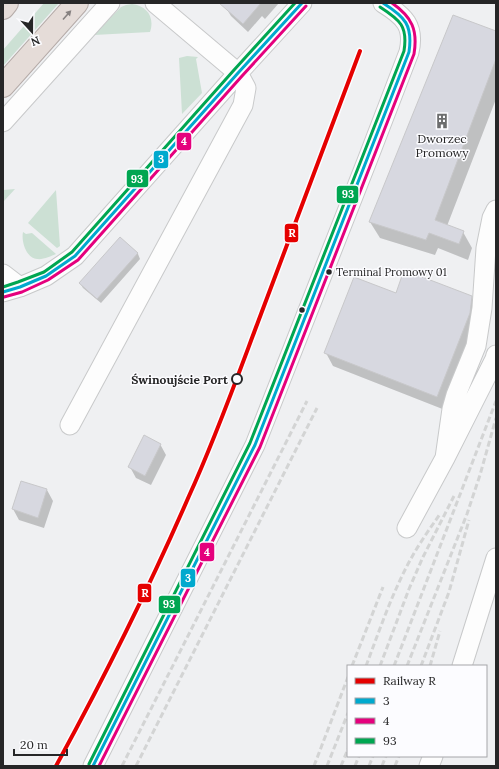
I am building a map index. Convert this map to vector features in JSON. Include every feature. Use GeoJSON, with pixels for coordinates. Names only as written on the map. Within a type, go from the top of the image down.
{"type":"FeatureCollection","features":[{"type":"Feature","properties":{"kind":"highway"},"geometry":{"type":"LineString","coordinates":[[3,8],[7,3]]}},
{"type":"Feature","properties":{"kind":"highway"},"geometry":{"type":"LineString","coordinates":[[3,86],[77,3]]}},
{"type":"Feature","properties":{"kind":"street"},"geometry":{"type":"LineString","coordinates":[[3,122],[110,3]]}},
{"type":"Feature","properties":{"kind":"street"},"geometry":{"type":"LineString","coordinates":[[70,425],[243,105],[246,88],[238,73],[155,3]]}},
{"type":"Feature","properties":{"kind":"street"},"geometry":{"type":"LineString","coordinates":[[3,274],[12,290],[46,276],[75,256],[302,3]]}},
{"type":"Feature","properties":{"kind":"street"},"geometry":{"type":"LineString","coordinates":[[93,766],[254,445],[409,52],[411,42],[410,31],[405,21],[399,13],[383,3]]}},
{"type":"Feature","properties":{"kind":"street"},"geometry":{"type":"LineString","coordinates":[[445,458],[452,409],[460,384],[476,346],[482,308],[486,248],[492,218],[496,210]]}},
{"type":"Feature","properties":{"kind":"street"},"geometry":{"type":"LineString","coordinates":[[407,528],[445,458],[496,355]]}},
{"type":"Feature","properties":{"kind":"street"},"geometry":{"type":"LineString","coordinates":[[462,665],[496,558]]}},
{"type":"Feature","properties":{"kind":"green space"},"geometry":{"type":"Polygon","coordinates":[[[44,3],[59,3],[3,66],[3,50],[44,3]]]}},
{"type":"Feature","properties":{"kind":"green space"},"geometry":{"type":"Polygon","coordinates":[[[132,4],[142,7],[148,13],[151,22],[150,32],[94,35],[121,7],[132,4]]]}},
{"type":"Feature","properties":{"kind":"green space"},"geometry":{"type":"Polygon","coordinates":[[[187,56],[198,57],[196,59],[202,93],[182,114],[179,58],[187,56]]]}},
{"type":"Feature","properties":{"kind":"green space"},"geometry":{"type":"Polygon","coordinates":[[[15,189],[4,201],[3,200],[3,190],[15,189]]]}},
{"type":"Feature","properties":{"kind":"green space"},"geometry":{"type":"Polygon","coordinates":[[[56,190],[60,246],[57,248],[28,223],[56,190]]]}},
{"type":"Feature","properties":{"kind":"green space"},"geometry":{"type":"Polygon","coordinates":[[[23,232],[26,234],[32,233],[56,254],[42,259],[33,258],[30,256],[25,248],[23,232]]]}},
{"type":"Feature","properties":{"kind":"building"},"geometry":{"type":"Polygon","coordinates":[[[219,3],[261,3],[243,24],[219,3]]]}},
{"type":"Feature","properties":{"kind":"building","name":"Dworzec Promowy"},"geometry":{"type":"Polygon","coordinates":[[[453,15],[496,31],[496,59],[435,220],[464,231],[459,244],[429,233],[426,240],[369,222],[453,15]]]}},
{"type":"Feature","properties":{"kind":"building"},"geometry":{"type":"Polygon","coordinates":[[[120,237],[138,253],[97,299],[79,283],[120,237]]]}},
{"type":"Feature","properties":{"kind":"building"},"geometry":{"type":"Polygon","coordinates":[[[404,270],[472,296],[470,313],[437,397],[324,353],[354,277],[396,293],[404,270]]]}},
{"type":"Feature","properties":{"kind":"building"},"geometry":{"type":"Polygon","coordinates":[[[144,435],[161,444],[145,476],[128,467],[144,435]]]}},
{"type":"Feature","properties":{"kind":"building"},"geometry":{"type":"Polygon","coordinates":[[[21,481],[47,489],[38,518],[12,509],[21,481]]]}},
{"type":"Feature","properties":{"kind":"railway"},"geometry":{"type":"LineString","coordinates":[[122,766],[307,401]]}},
{"type":"Feature","properties":{"kind":"railway"},"geometry":{"type":"LineString","coordinates":[[394,665],[496,401]]}},
{"type":"Feature","properties":{"kind":"railway"},"geometry":{"type":"LineString","coordinates":[[136,766],[317,408]]}},
{"type":"Feature","properties":{"kind":"railway"},"geometry":{"type":"LineString","coordinates":[[407,665],[467,514],[496,418]]}},
{"type":"Feature","properties":{"kind":"railway"},"geometry":{"type":"LineString","coordinates":[[380,665],[409,589],[423,557],[454,496]]}},
{"type":"Feature","properties":{"kind":"railway"},"geometry":{"type":"LineString","coordinates":[[366,665],[399,582],[416,550],[440,514]]}},
{"type":"Feature","properties":{"kind":"railway"},"geometry":{"type":"LineString","coordinates":[[421,665],[449,592],[469,520]]}},
{"type":"Feature","properties":{"kind":"railway"},"geometry":{"type":"LineString","coordinates":[[352,665],[383,587]]}},
{"type":"Feature","properties":{"kind":"railway"},"geometry":{"type":"LineString","coordinates":[[430,665],[440,631]]}},
{"type":"Feature","properties":{"kind":"railway"},"geometry":{"type":"LineString","coordinates":[[314,766],[347,680]]}},
{"type":"Feature","properties":{"kind":"railway"},"geometry":{"type":"LineString","coordinates":[[327,766],[347,716]]}},
{"type":"Feature","properties":{"kind":"railway"},"geometry":{"type":"LineString","coordinates":[[341,766],[347,751]]}},
{"type":"Feature","properties":{"kind":"railway"},"geometry":{"type":"LineString","coordinates":[[355,766],[359,757]]}},
{"type":"Feature","properties":{"kind":"railway"},"geometry":{"type":"LineString","coordinates":[[369,766],[373,757]]}},
{"type":"Feature","properties":{"kind":"railway"},"geometry":{"type":"LineString","coordinates":[[382,766],[386,757]]}},
{"type":"Feature","properties":{"kind":"railway"},"geometry":{"type":"LineString","coordinates":[[395,766],[399,757]]}},
{"type":"Feature","properties":{"kind":"rail line","name":"R"},"geometry":{"type":"LineString","coordinates":[[56,766],[126,632],[199,474],[360,51]]}},
{"type":"Feature","properties":{"kind":"transit line","name":"93"},"geometry":{"type":"LineString","coordinates":[[3,287],[44,272],[72,252],[295,3]]}},
{"type":"Feature","properties":{"kind":"transit line","name":"3"},"geometry":{"type":"LineString","coordinates":[[3,292],[20,287],[46,276],[75,256],[302,3]]}},
{"type":"Feature","properties":{"kind":"transit line","name":"3"},"geometry":{"type":"LineString","coordinates":[[93,766],[255,445],[409,52],[410,35],[406,23],[397,13],[383,3]]}},
{"type":"Feature","properties":{"kind":"transit line","name":"4"},"geometry":{"type":"LineString","coordinates":[[99,766],[260,447],[414,54],[415,38],[412,25],[409,19],[392,3]]}},
{"type":"Feature","properties":{"kind":"transit line","name":"4"},"geometry":{"type":"LineString","coordinates":[[4,297],[22,292],[48,280],[78,260],[306,6]]}},
{"type":"Feature","properties":{"kind":"transit line","name":"93"},"geometry":{"type":"LineString","coordinates":[[89,764],[250,443],[404,51],[405,35],[401,24],[380,7]]}},
{"type":"Feature","properties":{"kind":"place","name":"Dworzec Promowy"},"geometry":{"type":"Point","coordinates":[442,121]}},
{"type":"Feature","properties":{"kind":"place","name":"Terminal Promowy 01"},"geometry":{"type":"Point","coordinates":[329,272]}},
{"type":"Feature","properties":{"kind":"place","name":"Świnoujście Port"},"geometry":{"type":"Point","coordinates":[237,379]}}]}
